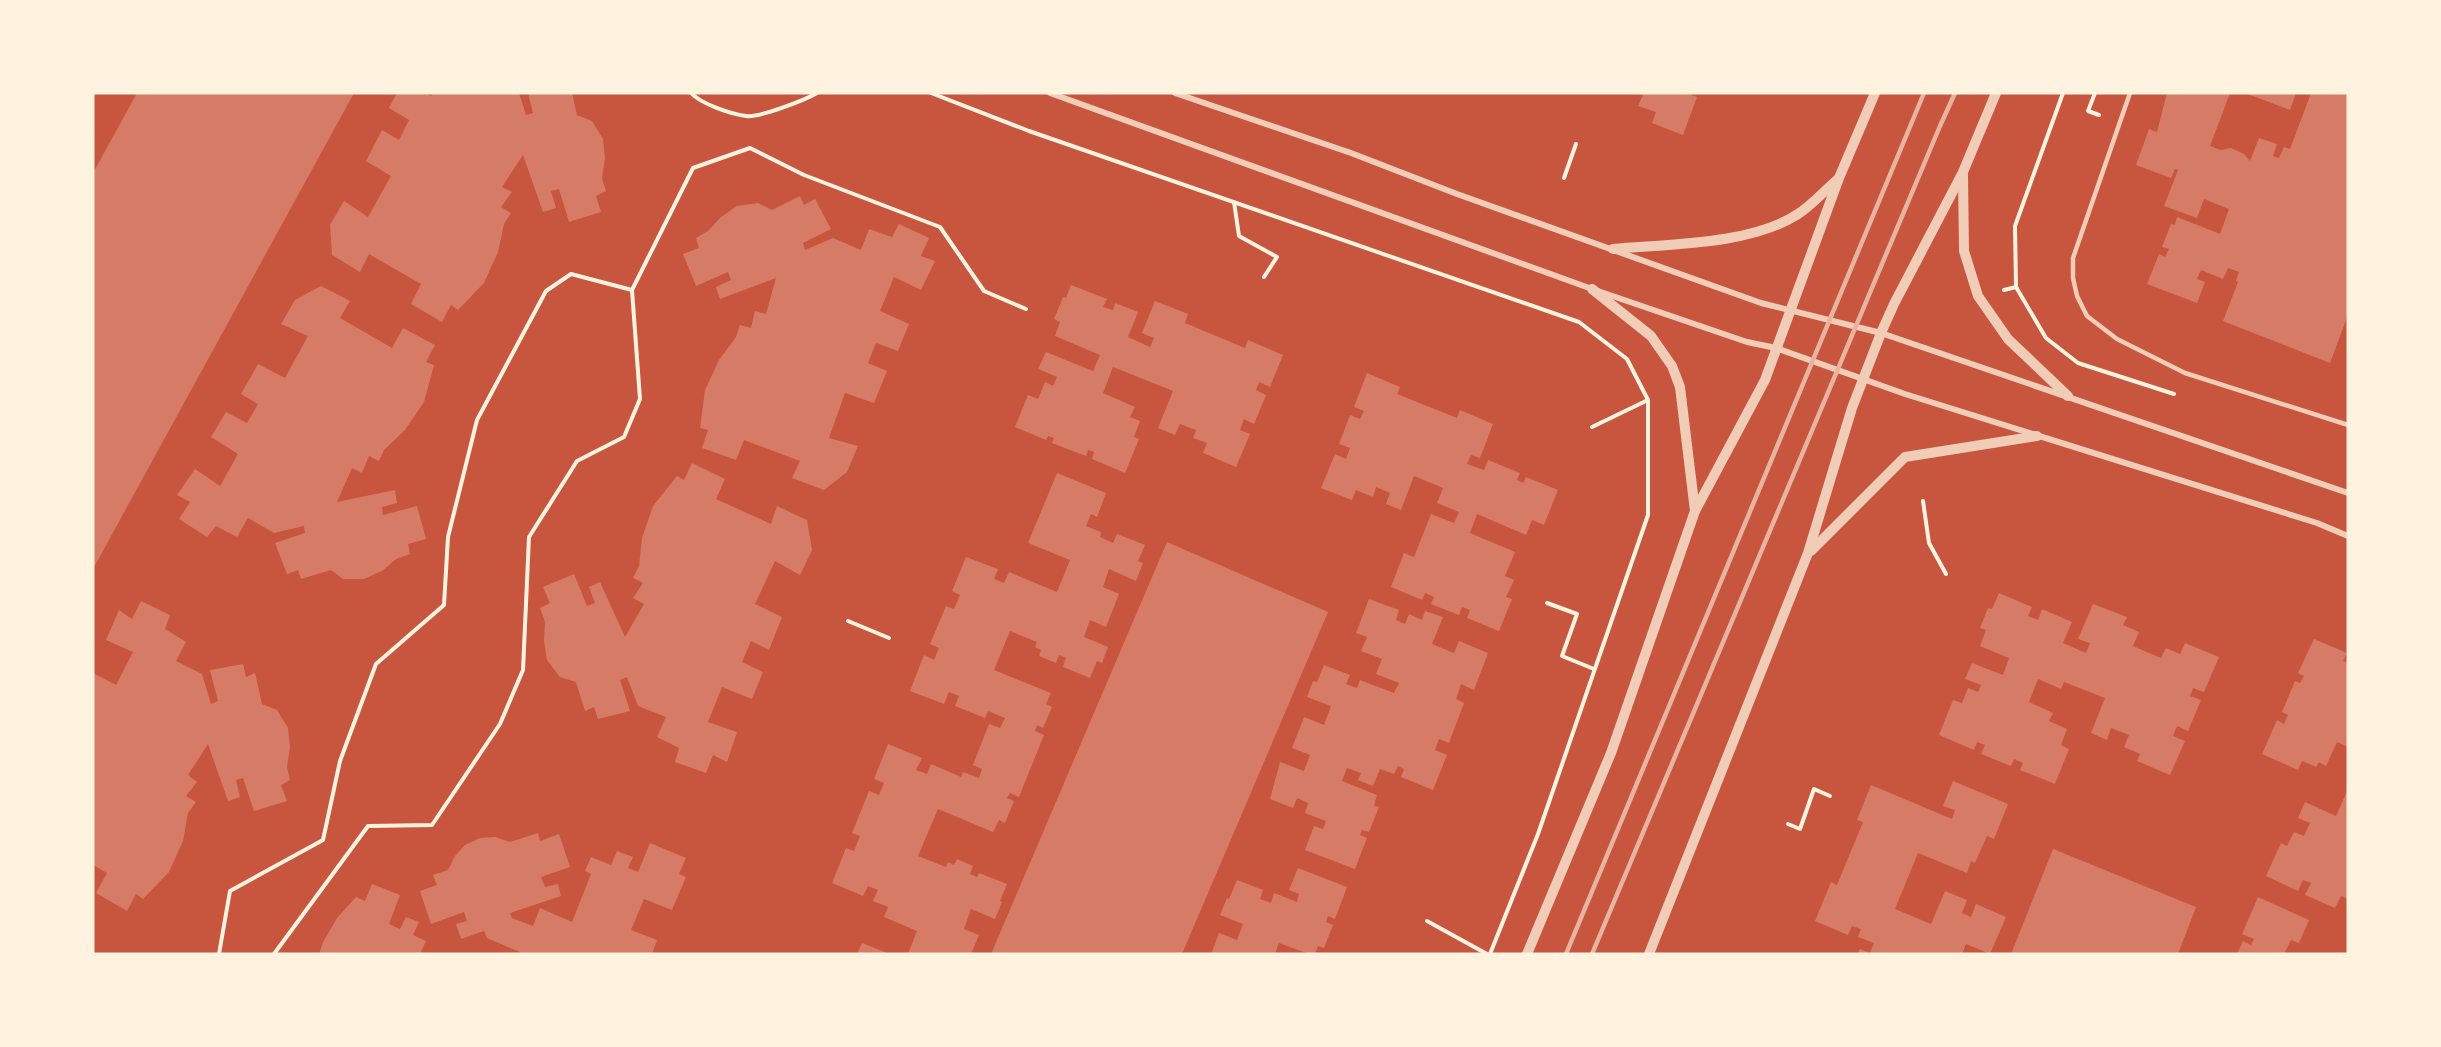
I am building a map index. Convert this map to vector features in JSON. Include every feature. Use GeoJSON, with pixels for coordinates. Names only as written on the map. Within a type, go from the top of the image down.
{"type":"FeatureCollection","features":[{"type":"Feature","properties":{"kind":"street"},"geometry":{"type":"LineString","coordinates":[[1050,93],[1592,289],[1747,342],[1776,348],[1905,394],[2317,523],[2348,536]]}},
{"type":"Feature","properties":{"kind":"street"},"geometry":{"type":"LineString","coordinates":[[1175,93],[1351,153],[1457,194],[1761,303],[1881,333],[2348,493]]}},
{"type":"Feature","properties":{"kind":"street"},"geometry":{"type":"LineString","coordinates":[[1527,954],[1611,753],[1695,511],[1765,380],[1839,178],[1875,93]]}},
{"type":"Feature","properties":{"kind":"street"},"geometry":{"type":"LineString","coordinates":[[1649,954],[1808,554],[1852,408],[1881,333],[1963,172],[1995,93]]}},
{"type":"Feature","properties":{"kind":"street"},"geometry":{"type":"LineString","coordinates":[[1963,172],[1964,251],[1978,296],[2008,339],[2068,396]]}},
{"type":"Feature","properties":{"kind":"street"},"geometry":{"type":"LineString","coordinates":[[1613,249],[1704,242],[1766,229],[1798,214],[1839,178]]}},
{"type":"Feature","properties":{"kind":"street"},"geometry":{"type":"LineString","coordinates":[[1592,289],[1651,336],[1672,366],[1680,387],[1695,511]]}},
{"type":"Feature","properties":{"kind":"street"},"geometry":{"type":"LineString","coordinates":[[1808,554],[1905,457],[2037,436]]}},
{"type":"Feature","properties":{"kind":"lane"},"geometry":{"type":"LineString","coordinates":[[2130,93],[2073,258],[2073,278],[2077,296],[2087,316],[2117,339],[2185,373],[2348,425]]}},
{"type":"Feature","properties":{"kind":"path"},"geometry":{"type":"LineString","coordinates":[[691,93],[698,101],[748,117],[803,101],[818,93]]}},
{"type":"Feature","properties":{"kind":"path"},"geometry":{"type":"LineString","coordinates":[[931,93],[1029,131],[1579,322],[1627,359],[1648,400],[1648,515],[1538,834],[1489,954],[1426,921]]}},
{"type":"Feature","properties":{"kind":"path"},"geometry":{"type":"LineString","coordinates":[[1978,296],[2016,287],[2015,226],[2063,93]]}},
{"type":"Feature","properties":{"kind":"path"},"geometry":{"type":"LineString","coordinates":[[1564,178],[1576,144]]}},
{"type":"Feature","properties":{"kind":"path"},"geometry":{"type":"LineString","coordinates":[[274,954],[368,826],[432,825],[500,724],[523,670],[529,537],[577,461],[624,437],[640,399],[632,290],[693,168],[750,148],[804,175],[940,227],[984,291],[1026,309]]}},
{"type":"Feature","properties":{"kind":"path"},"geometry":{"type":"LineString","coordinates":[[1234,202],[1239,236],[1277,257],[1264,278]]}},
{"type":"Feature","properties":{"kind":"path"},"geometry":{"type":"LineString","coordinates":[[219,954],[230,891],[323,840],[340,761],[376,664],[444,604],[448,537],[477,420],[546,291],[572,274],[632,290]]}},
{"type":"Feature","properties":{"kind":"path"},"geometry":{"type":"LineString","coordinates":[[1592,427],[1648,400]]}},
{"type":"Feature","properties":{"kind":"path"},"geometry":{"type":"LineString","coordinates":[[1923,501],[1929,543],[1946,574]]}},
{"type":"Feature","properties":{"kind":"path"},"geometry":{"type":"LineString","coordinates":[[1547,603],[1577,615],[1562,656],[1594,669]]}},
{"type":"Feature","properties":{"kind":"path"},"geometry":{"type":"LineString","coordinates":[[848,621],[889,638]]}},
{"type":"Feature","properties":{"kind":"path"},"geometry":{"type":"LineString","coordinates":[[1788,824],[1800,829],[1814,789],[1830,796]]}},
{"type":"Feature","properties":{"kind":"building"},"geometry":{"type":"Polygon","coordinates":[[[137,93],[354,93],[93,569],[93,173],[137,93]]]}},
{"type":"Feature","properties":{"kind":"building"},"geometry":{"type":"Polygon","coordinates":[[[397,93],[425,93],[431,96],[433,93],[519,93],[526,115],[533,113],[528,93],[572,93],[577,115],[592,121],[603,139],[605,158],[602,178],[606,191],[596,196],[601,212],[569,222],[559,189],[551,191],[556,208],[543,212],[523,155],[502,187],[512,192],[501,207],[511,213],[504,224],[498,252],[484,283],[458,310],[451,305],[442,322],[411,304],[421,284],[369,254],[360,272],[332,255],[330,225],[344,201],[368,217],[391,176],[366,161],[382,130],[399,140],[409,120],[389,108],[397,93]]]}},
{"type":"Feature","properties":{"kind":"building"},"geometry":{"type":"Polygon","coordinates":[[[1639,93],[1692,93],[1691,95],[1697,97],[1683,135],[1652,123],[1656,112],[1638,106],[1643,95],[1639,93]]]}},
{"type":"Feature","properties":{"kind":"building"},"geometry":{"type":"Polygon","coordinates":[[[2167,93],[2230,93],[2210,146],[2221,150],[2231,148],[2244,154],[2250,161],[2259,138],[2277,144],[2273,156],[2279,158],[2284,147],[2290,149],[2311,93],[2348,93],[2348,315],[2330,363],[2223,321],[2238,282],[2236,281],[2239,272],[2228,268],[2223,279],[2201,270],[2197,279],[2205,282],[2197,303],[2147,284],[2159,254],[2165,257],[2169,249],[2162,247],[2171,224],[2175,225],[2177,217],[2220,234],[2229,209],[2204,199],[2197,218],[2164,206],[2178,170],[2175,169],[2171,178],[2136,165],[2149,129],[2157,132],[2167,93]]]}},
{"type":"Feature","properties":{"kind":"building"},"geometry":{"type":"Polygon","coordinates":[[[2245,93],[2296,93],[2290,110],[2245,93]]]}},
{"type":"Feature","properties":{"kind":"building"},"geometry":{"type":"Polygon","coordinates":[[[800,196],[804,205],[815,199],[831,229],[803,243],[805,250],[833,238],[861,250],[869,229],[892,237],[899,224],[929,238],[921,256],[935,261],[921,290],[894,277],[880,311],[909,324],[898,351],[876,343],[868,363],[887,371],[874,403],[845,393],[829,438],[858,446],[847,472],[824,490],[792,478],[800,461],[744,440],[736,460],[702,448],[708,430],[700,428],[705,390],[719,360],[736,337],[740,325],[751,328],[755,311],[766,314],[776,278],[720,299],[716,287],[731,280],[728,272],[696,286],[683,254],[699,248],[696,238],[708,231],[721,217],[737,206],[758,203],[772,210],[800,196]]]}},
{"type":"Feature","properties":{"kind":"building"},"geometry":{"type":"Polygon","coordinates":[[[1071,285],[1107,299],[1103,307],[1113,310],[1115,303],[1138,312],[1128,337],[1150,347],[1154,338],[1142,333],[1155,301],[1188,314],[1185,323],[1245,348],[1248,340],[1283,355],[1270,387],[1259,382],[1256,390],[1266,395],[1254,424],[1244,419],[1240,430],[1250,434],[1236,467],[1203,453],[1207,443],[1193,438],[1196,430],[1180,424],[1175,435],[1158,428],[1173,391],[1113,367],[1103,393],[1135,407],[1130,417],[1140,421],[1134,437],[1139,439],[1125,473],[1092,459],[1094,452],[1088,450],[1086,456],[1052,443],[1054,438],[1048,436],[1046,440],[1015,427],[1028,395],[1038,399],[1045,382],[1053,386],[1057,377],[1038,369],[1046,352],[1093,371],[1100,355],[1055,336],[1060,322],[1054,319],[1071,285]]]}},
{"type":"Feature","properties":{"kind":"building"},"geometry":{"type":"Polygon","coordinates":[[[321,286],[350,301],[340,318],[392,348],[403,328],[435,345],[426,362],[434,365],[424,402],[405,430],[384,450],[379,461],[369,456],[362,473],[352,468],[337,502],[395,490],[397,503],[382,507],[383,515],[417,506],[426,539],[408,544],[410,554],[396,559],[382,571],[364,579],[343,579],[331,570],[301,579],[298,570],[287,574],[275,543],[305,533],[304,526],[274,533],[248,518],[237,537],[216,526],[207,537],[179,519],[190,502],[177,495],[195,469],[220,486],[238,454],[211,437],[226,412],[247,423],[258,404],[241,394],[258,364],[285,378],[308,336],[281,324],[295,300],[321,286]]]}},
{"type":"Feature","properties":{"kind":"building"},"geometry":{"type":"Polygon","coordinates":[[[1367,373],[1400,387],[1397,394],[1457,418],[1460,410],[1493,424],[1480,458],[1471,455],[1467,464],[1484,470],[1488,460],[1520,473],[1517,480],[1523,483],[1526,477],[1558,490],[1544,525],[1532,520],[1526,535],[1477,514],[1470,533],[1515,552],[1505,576],[1514,580],[1506,597],[1512,599],[1499,631],[1467,618],[1470,610],[1462,607],[1459,615],[1431,604],[1434,597],[1425,593],[1422,600],[1391,587],[1404,553],[1414,557],[1431,514],[1454,523],[1459,512],[1437,503],[1443,488],[1414,476],[1401,510],[1386,504],[1390,493],[1376,487],[1373,497],[1356,490],[1352,500],[1321,488],[1335,454],[1346,459],[1350,448],[1339,444],[1350,415],[1360,419],[1364,411],[1354,407],[1367,373]]]}},
{"type":"Feature","properties":{"kind":"building"},"geometry":{"type":"Polygon","coordinates":[[[692,463],[725,479],[716,499],[771,524],[777,506],[807,520],[812,550],[800,575],[775,561],[755,604],[782,617],[769,650],[751,641],[742,662],[763,672],[752,699],[722,687],[708,722],[737,732],[727,762],[713,755],[706,773],[675,762],[679,748],[657,737],[666,717],[638,706],[627,677],[620,680],[630,711],[598,719],[594,707],[585,711],[576,682],[560,677],[547,660],[544,641],[545,622],[540,608],[550,603],[543,587],[574,574],[587,606],[595,603],[589,587],[600,582],[625,637],[644,604],[633,598],[643,583],[633,578],[639,566],[642,538],[653,506],[677,476],[684,480],[692,463]]]}},
{"type":"Feature","properties":{"kind":"building"},"geometry":{"type":"Polygon","coordinates":[[[1057,473],[1106,493],[1097,517],[1091,514],[1086,526],[1101,532],[1100,537],[1113,543],[1117,534],[1145,545],[1138,561],[1143,563],[1136,581],[1109,569],[1103,587],[1119,594],[1106,627],[1090,620],[1084,637],[1108,647],[1102,663],[1097,661],[1090,678],[1063,667],[1066,658],[1059,655],[1056,663],[1039,656],[1041,650],[1035,647],[1037,642],[1010,631],[994,670],[1051,693],[1046,704],[1052,707],[1043,728],[1037,725],[1035,731],[1044,735],[1019,797],[1010,793],[1007,798],[1014,801],[1005,823],[999,820],[993,832],[938,809],[918,856],[946,867],[948,862],[954,865],[957,859],[973,866],[970,874],[977,877],[979,873],[1007,884],[1000,901],[1002,902],[995,919],[971,909],[964,929],[979,935],[971,954],[908,954],[917,931],[884,917],[888,907],[873,901],[878,890],[868,886],[863,896],[832,883],[846,848],[854,851],[860,836],[852,833],[869,791],[879,795],[884,783],[874,779],[888,744],[922,758],[916,770],[927,774],[931,764],[961,777],[963,772],[979,778],[982,769],[973,765],[989,724],[1000,728],[1005,718],[988,711],[985,718],[955,706],[959,696],[949,692],[944,704],[910,691],[924,655],[934,660],[939,648],[930,644],[946,606],[954,609],[960,595],[952,591],[966,557],[998,569],[994,579],[1004,583],[1009,572],[1057,592],[1070,560],[1028,543],[1057,473]]]}},
{"type":"Feature","properties":{"kind":"building"},"geometry":{"type":"Polygon","coordinates":[[[1167,542],[1328,612],[1182,954],[991,954],[1167,542]]]}},
{"type":"Feature","properties":{"kind":"building"},"geometry":{"type":"Polygon","coordinates":[[[1999,593],[2032,607],[2028,616],[2038,620],[2042,609],[2072,622],[2063,643],[2086,653],[2090,643],[2078,639],[2093,604],[2127,617],[2123,625],[2139,632],[2133,646],[2161,658],[2166,648],[2180,654],[2185,643],[2219,657],[2204,692],[2193,688],[2190,696],[2201,700],[2188,731],[2177,726],[2173,736],[2185,741],[2170,775],[2137,761],[2140,754],[2124,747],[2129,735],[2111,728],[2107,740],[2091,733],[2105,698],[2064,682],[2061,689],[2038,679],[2029,702],[2053,713],[2049,721],[2067,729],[2061,745],[2069,749],[2055,784],[2020,770],[2023,763],[2014,759],[2011,766],[1981,754],[1985,745],[1977,742],[1974,750],[1939,735],[1953,700],[1962,703],[1968,688],[1978,692],[1981,685],[1965,679],[1972,663],[2003,675],[2009,658],[1980,646],[1986,630],[1980,628],[1988,608],[1992,609],[1999,593]]]}},
{"type":"Feature","properties":{"kind":"building"},"geometry":{"type":"Polygon","coordinates":[[[1369,599],[1399,610],[1396,620],[1405,624],[1409,614],[1422,620],[1425,611],[1443,617],[1432,644],[1454,653],[1459,641],[1488,653],[1474,690],[1461,684],[1456,699],[1464,703],[1449,743],[1439,739],[1435,750],[1447,755],[1433,790],[1401,777],[1404,769],[1398,766],[1394,774],[1380,769],[1373,786],[1358,780],[1361,773],[1347,768],[1342,781],[1377,795],[1374,806],[1379,807],[1369,832],[1362,830],[1360,835],[1367,838],[1355,869],[1305,850],[1314,826],[1323,829],[1326,821],[1305,813],[1308,803],[1297,798],[1293,808],[1270,799],[1280,762],[1304,771],[1310,755],[1292,748],[1304,717],[1324,725],[1331,706],[1307,697],[1313,681],[1317,682],[1324,665],[1350,675],[1346,684],[1357,688],[1360,680],[1394,693],[1399,683],[1376,674],[1382,659],[1361,651],[1367,637],[1356,633],[1369,599]]]}},
{"type":"Feature","properties":{"kind":"building"},"geometry":{"type":"Polygon","coordinates":[[[141,601],[170,615],[165,629],[186,642],[176,661],[202,674],[211,704],[218,701],[210,670],[243,664],[246,677],[255,673],[262,704],[277,710],[288,728],[290,747],[287,767],[290,780],[281,785],[287,801],[254,811],[243,778],[236,780],[240,797],[228,801],[208,744],[188,775],[197,782],[186,796],[196,802],[188,813],[183,841],[169,872],[143,899],[136,894],[127,911],[96,893],[107,873],[93,865],[93,673],[116,685],[133,652],[106,640],[119,610],[132,619],[141,601]]]}},
{"type":"Feature","properties":{"kind":"building"},"geometry":{"type":"Polygon","coordinates":[[[2314,639],[2347,653],[2343,661],[2348,663],[2348,747],[2337,742],[2326,766],[2319,762],[2316,767],[2302,761],[2298,770],[2262,754],[2277,720],[2284,724],[2288,715],[2282,712],[2295,681],[2300,683],[2304,676],[2298,673],[2314,639]]]}},
{"type":"Feature","properties":{"kind":"building"},"geometry":{"type":"Polygon","coordinates":[[[1953,781],[2008,804],[1994,839],[1987,836],[1975,863],[1971,861],[1967,873],[1918,853],[1895,909],[1931,924],[1945,891],[1967,900],[1962,913],[1971,917],[1976,904],[2006,917],[1990,954],[1966,944],[1962,954],[1857,954],[1860,949],[1870,953],[1874,943],[1858,937],[1861,929],[1852,926],[1848,935],[1815,921],[1831,882],[1837,885],[1863,822],[1857,820],[1871,785],[1952,819],[1955,810],[1943,806],[1953,781]]]}},
{"type":"Feature","properties":{"kind":"building"},"geometry":{"type":"Polygon","coordinates":[[[2348,789],[2348,899],[2341,896],[2335,908],[2305,895],[2311,883],[2303,880],[2298,891],[2266,876],[2281,843],[2287,846],[2294,832],[2304,836],[2310,823],[2298,818],[2305,802],[2336,816],[2348,789]]]}},
{"type":"Feature","properties":{"kind":"building"},"geometry":{"type":"Polygon","coordinates":[[[538,833],[540,841],[559,834],[570,867],[541,877],[545,887],[558,884],[561,896],[510,913],[512,918],[533,926],[540,908],[572,922],[591,874],[585,871],[591,857],[611,865],[617,851],[633,857],[628,868],[638,872],[650,843],[686,858],[679,874],[686,877],[672,910],[644,899],[631,930],[657,940],[652,954],[519,954],[520,952],[487,938],[484,931],[461,939],[456,924],[467,921],[464,912],[431,924],[420,891],[437,885],[433,875],[448,870],[455,856],[465,845],[480,838],[495,837],[510,842],[538,833]]]}},
{"type":"Feature","properties":{"kind":"building"},"geometry":{"type":"Polygon","coordinates":[[[2053,849],[2196,907],[2178,954],[2011,954],[2053,849]]]}},
{"type":"Feature","properties":{"kind":"building"},"geometry":{"type":"Polygon","coordinates":[[[1298,868],[1347,887],[1335,919],[1328,916],[1326,922],[1333,925],[1324,948],[1318,946],[1315,954],[1309,954],[1279,943],[1275,954],[1211,954],[1219,933],[1237,940],[1243,924],[1220,915],[1237,880],[1263,890],[1260,899],[1271,903],[1274,893],[1297,902],[1299,894],[1289,890],[1298,868]]]}},
{"type":"Feature","properties":{"kind":"building"},"geometry":{"type":"Polygon","coordinates":[[[372,884],[400,895],[389,924],[400,929],[406,917],[419,922],[413,935],[426,941],[420,954],[319,954],[337,918],[356,897],[365,901],[372,884]]]}},
{"type":"Feature","properties":{"kind":"building"},"geometry":{"type":"Polygon","coordinates":[[[2258,897],[2309,920],[2299,943],[2291,940],[2284,954],[2237,954],[2243,941],[2251,945],[2254,939],[2242,934],[2258,897]]]}},
{"type":"Feature","properties":{"kind":"building"},"geometry":{"type":"Polygon","coordinates":[[[862,943],[890,954],[857,954],[862,943]]]}},
{"type":"Feature","properties":{"kind":"railway"},"geometry":{"type":"LineString","coordinates":[[1566,954],[1924,93]]}},
{"type":"Feature","properties":{"kind":"railway"},"geometry":{"type":"LineString","coordinates":[[1592,954],[1955,93]]}}]}
